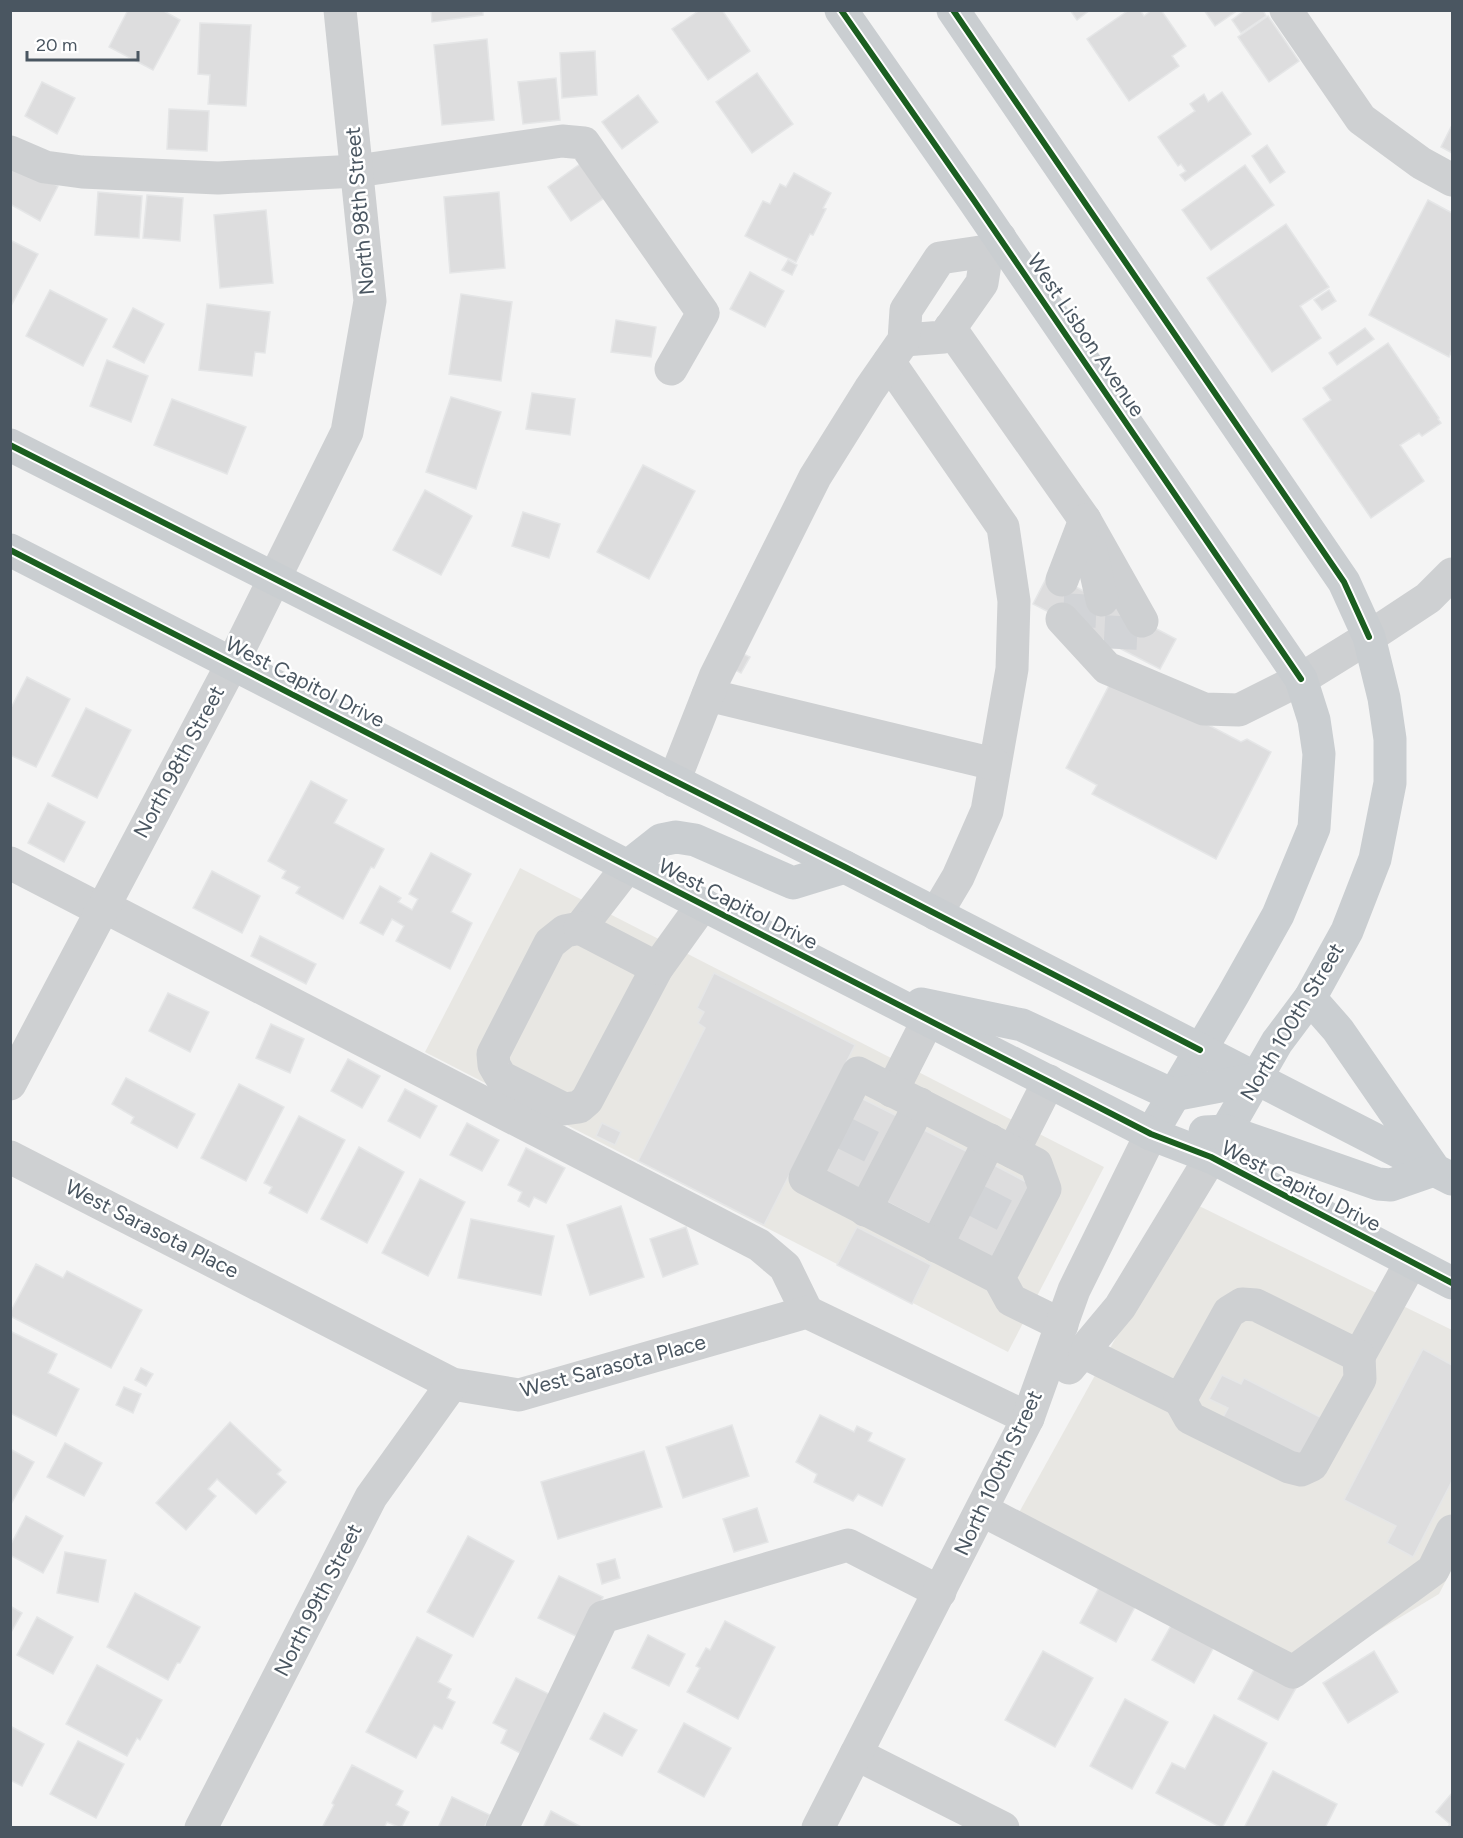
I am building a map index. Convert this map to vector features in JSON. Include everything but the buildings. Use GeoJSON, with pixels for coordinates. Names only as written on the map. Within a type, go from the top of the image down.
{"type":"FeatureCollection","features":[{"type":"Feature","properties":{"kind":"main road","name":"West Lisbon Avenue"},"geometry":{"type":"LineString","coordinates":[[841,10],[993,244],[1301,680],[1314,720],[1319,754],[1314,828],[1278,915],[1200,1050]]}},
{"type":"Feature","properties":{"kind":"main road"},"geometry":{"type":"LineString","coordinates":[[952,10],[1344,582],[1369,638]]}},
{"type":"Feature","properties":{"kind":"main road"},"geometry":{"type":"LineString","coordinates":[[10,445],[845,867],[1443,1174]]}},
{"type":"Feature","properties":{"kind":"main road","name":"West Capitol Drive"},"geometry":{"type":"LineString","coordinates":[[10,550],[1151,1134]]}},
{"type":"Feature","properties":{"kind":"main road","name":"North 100th Street"},"geometry":{"type":"LineString","coordinates":[[1218,1144],[1277,1042],[1310,998],[1347,931],[1375,859],[1390,783],[1390,739],[1384,698],[1369,638]]}},
{"type":"Feature","properties":{"kind":"main road"},"geometry":{"type":"LineString","coordinates":[[628,866],[661,840],[676,837],[695,840],[793,883],[845,867]]}},
{"type":"Feature","properties":{"kind":"main road"},"geometry":{"type":"LineString","coordinates":[[880,995],[1022,1025],[1173,1095],[1257,1079]]}},
{"type":"Feature","properties":{"kind":"main road"},"geometry":{"type":"LineString","coordinates":[[1310,998],[1338,1030],[1443,1174]]}},
{"type":"Feature","properties":{"kind":"main road","name":"North 100th Street"},"geometry":{"type":"LineString","coordinates":[[1151,1134],[1200,1050]]}},
{"type":"Feature","properties":{"kind":"main road"},"geometry":{"type":"LineString","coordinates":[[1151,1134],[1218,1144],[1378,1184],[1390,1185],[1443,1174]]}},
{"type":"Feature","properties":{"kind":"main road","name":"West Capitol Drive"},"geometry":{"type":"LineString","coordinates":[[1218,1144],[1411,1262],[1452,1283]]}},
{"type":"Feature","properties":{"kind":"street","name":"North 98th Street"},"geometry":{"type":"LineString","coordinates":[[10,1084],[232,664],[347,432],[370,302],[340,10]]}},
{"type":"Feature","properties":{"kind":"street"},"geometry":{"type":"LineString","coordinates":[[1286,10],[1361,119],[1421,163],[1452,180]]}},
{"type":"Feature","properties":{"kind":"street"},"geometry":{"type":"LineString","coordinates":[[10,152],[45,167],[94,172],[218,178],[357,171],[562,141],[584,143],[703,313],[670,369]]}},
{"type":"Feature","properties":{"kind":"street"},"geometry":{"type":"LineString","coordinates":[[896,351],[944,337],[982,283],[993,244]]}},
{"type":"Feature","properties":{"kind":"street"},"geometry":{"type":"LineString","coordinates":[[674,781],[715,677],[815,477],[896,351],[906,310],[940,258],[993,244]]}},
{"type":"Feature","properties":{"kind":"street"},"geometry":{"type":"LineString","coordinates":[[950,328],[1085,520],[1102,600]]}},
{"type":"Feature","properties":{"kind":"street"},"geometry":{"type":"LineString","coordinates":[[896,351],[949,450],[1003,527],[1014,601],[1012,669],[987,812],[958,877],[936,914]]}},
{"type":"Feature","properties":{"kind":"street"},"geometry":{"type":"LineString","coordinates":[[1085,520],[1102,600]]}},
{"type":"Feature","properties":{"kind":"street"},"geometry":{"type":"LineString","coordinates":[[1085,520],[1102,600]]}},
{"type":"Feature","properties":{"kind":"street"},"geometry":{"type":"LineString","coordinates":[[1101,643],[1204,709],[1239,710],[1301,680],[1369,638],[1428,598],[1452,574]]}},
{"type":"Feature","properties":{"kind":"street"},"geometry":{"type":"LineString","coordinates":[[708,695],[994,764]]}},
{"type":"Feature","properties":{"kind":"street"},"geometry":{"type":"LineString","coordinates":[[10,863],[759,1245],[785,1267],[807,1312],[1028,1418],[1120,1307],[1218,1144]]}},
{"type":"Feature","properties":{"kind":"street"},"geometry":{"type":"LineString","coordinates":[[580,928],[628,866]]}},
{"type":"Feature","properties":{"kind":"street"},"geometry":{"type":"LineString","coordinates":[[657,968],[580,928],[565,931],[550,943],[493,1054],[494,1065],[501,1077],[564,1109],[579,1107],[587,1100],[657,968],[703,904]]}},
{"type":"Feature","properties":{"kind":"street"},"geometry":{"type":"LineString","coordinates":[[865,1210],[906,1098],[928,1020]]}},
{"type":"Feature","properties":{"kind":"street"},"geometry":{"type":"LineString","coordinates":[[999,1278],[1019,1222],[1045,1189],[1036,1164],[858,1073],[837,1129],[805,1178],[999,1278],[1011,1300],[1062,1325]]}},
{"type":"Feature","properties":{"kind":"street"},"geometry":{"type":"LineString","coordinates":[[936,1246],[1002,1146],[1049,1081]]}},
{"type":"Feature","properties":{"kind":"street","name":"North 100th Street"},"geometry":{"type":"LineString","coordinates":[[818,1827],[1028,1418],[1074,1290],[1151,1134]]}},
{"type":"Feature","properties":{"kind":"street","name":"West Sarasota Place"},"geometry":{"type":"LineString","coordinates":[[10,1156],[452,1384],[519,1395],[807,1312]]}},
{"type":"Feature","properties":{"kind":"street"},"geometry":{"type":"LineString","coordinates":[[1083,1352],[1180,1400],[1190,1418],[1289,1467],[1301,1470],[1312,1465],[1360,1379],[1359,1356],[1411,1262]]}},
{"type":"Feature","properties":{"kind":"street"},"geometry":{"type":"LineString","coordinates":[[1180,1400],[1229,1312],[1242,1304],[1256,1305],[1359,1356]]}},
{"type":"Feature","properties":{"kind":"street","name":"North 99th Street"},"geometry":{"type":"LineString","coordinates":[[201,1827],[371,1497],[452,1384]]}},
{"type":"Feature","properties":{"kind":"street"},"geometry":{"type":"LineString","coordinates":[[982,1510],[1293,1672],[1443,1575],[1452,1531]]}},
{"type":"Feature","properties":{"kind":"street"},"geometry":{"type":"LineString","coordinates":[[502,1827],[603,1617],[848,1545],[940,1592]]}},
{"type":"Feature","properties":{"kind":"street"},"geometry":{"type":"LineString","coordinates":[[856,1754],[1003,1827]]}},
{"type":"Feature","properties":{"kind":"shaded area"},"geometry":{"type":"Polygon","coordinates":[[[520,868],[1104,1167],[1008,1352],[425,1052],[520,868]]]}},
{"type":"Feature","properties":{"kind":"shaded area"},"geometry":{"type":"Polygon","coordinates":[[[1191,1202],[1452,1330],[1452,1569],[1439,1594],[1296,1680],[1006,1536],[1191,1202]]]}},
{"type":"Feature","properties":{"kind":"tunnel"},"geometry":{"type":"LineString","coordinates":[[1079,627],[1081,589]]}},
{"type":"Feature","properties":{"kind":"tunnel"},"geometry":{"type":"LineString","coordinates":[[1120,649],[1122,611]]}},
{"type":"Feature","properties":{"kind":"tunnel"},"geometry":{"type":"LineString","coordinates":[[842,1132],[880,1151]]}},
{"type":"Feature","properties":{"kind":"tunnel"},"geometry":{"type":"LineString","coordinates":[[975,1200],[1012,1219]]}},
{"type":"Feature","properties":{"kind":"cycle path"},"geometry":{"type":"LineString","coordinates":[[841,10],[1301,679]]}},
{"type":"Feature","properties":{"kind":"cycle path"},"geometry":{"type":"LineString","coordinates":[[953,10],[1344,582],[1369,637]]}},
{"type":"Feature","properties":{"kind":"cycle path"},"geometry":{"type":"LineString","coordinates":[[10,445],[845,867],[1200,1050]]}},
{"type":"Feature","properties":{"kind":"cycle path"},"geometry":{"type":"LineString","coordinates":[[10,550],[1151,1134],[1211,1157],[1452,1283]]}}]}
